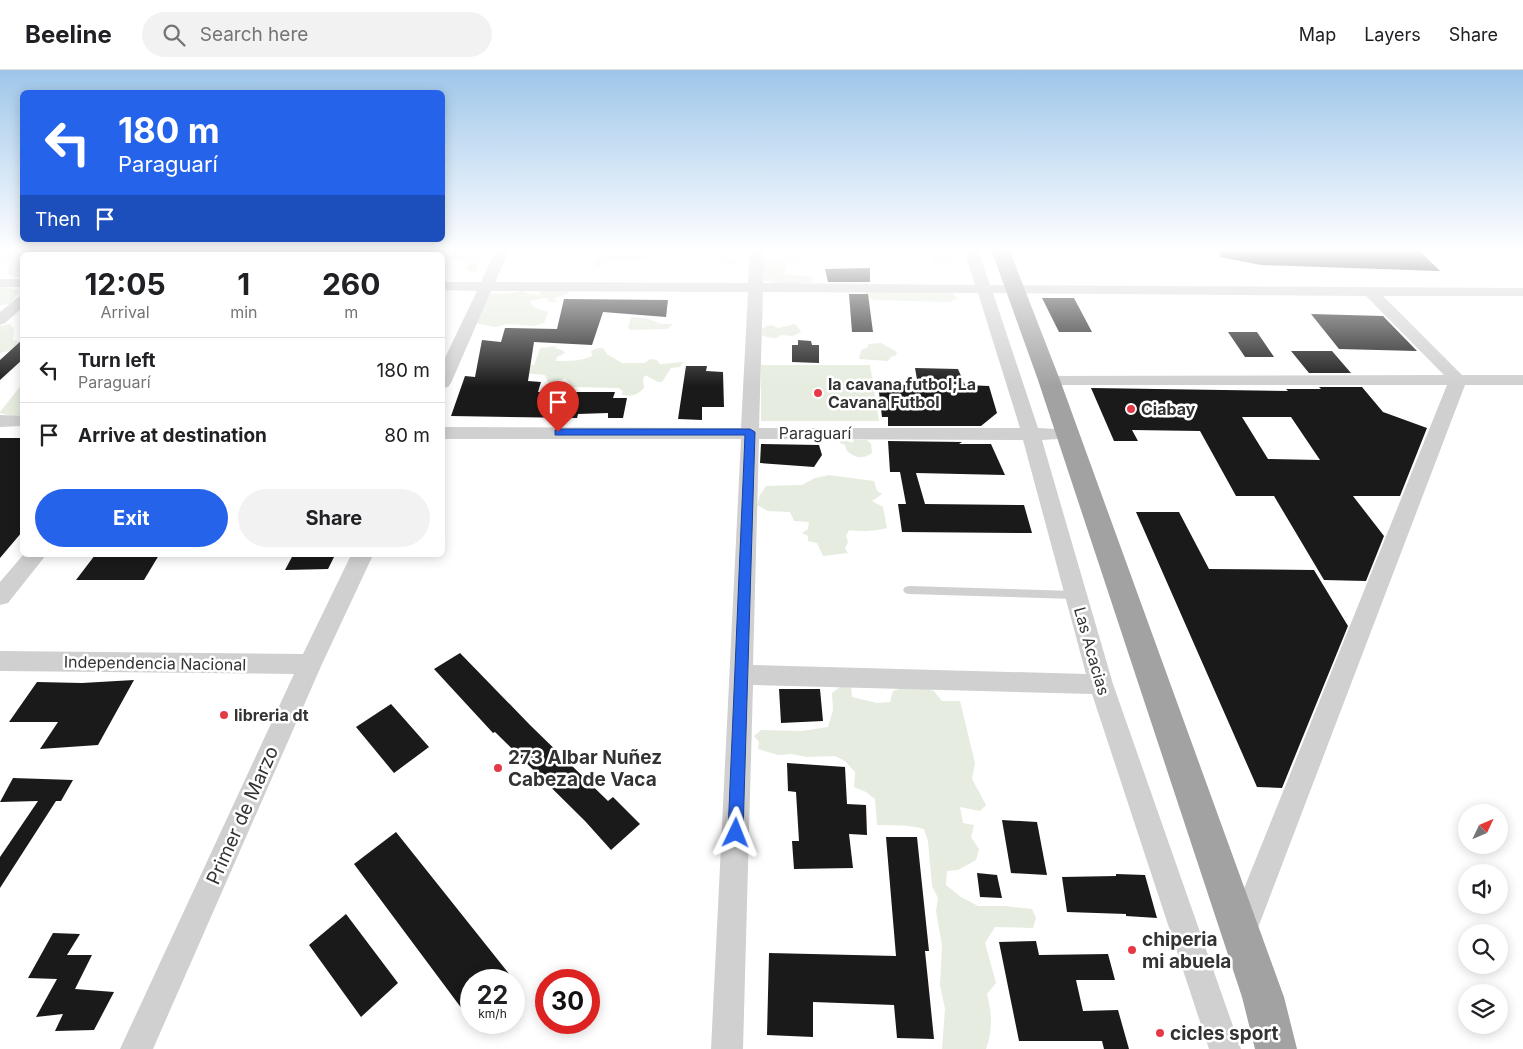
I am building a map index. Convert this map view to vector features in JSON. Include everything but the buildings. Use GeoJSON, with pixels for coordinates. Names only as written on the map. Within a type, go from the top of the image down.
{"type":"FeatureCollection","features":[{"type":"Feature","properties":{"kind":"highway"},"geometry":{"type":"LineString","coordinates":[[1016,295],[1049,380],[1263,997],[1276,1049]]}},
{"type":"Feature","properties":{"kind":"street"},"geometry":{"type":"LineString","coordinates":[[445,375],[482,295]]}},
{"type":"Feature","properties":{"kind":"street"},"geometry":{"type":"LineString","coordinates":[[727,1049],[756,295]]}},
{"type":"Feature","properties":{"kind":"street","name":"Las Acacias"},"geometry":{"type":"LineString","coordinates":[[986,295],[1031,434],[1101,684],[1225,1049]]}},
{"type":"Feature","properties":{"kind":"street"},"geometry":{"type":"LineString","coordinates":[[1373,295],[1469,380],[1523,384]]}},
{"type":"Feature","properties":{"kind":"street"},"geometry":{"type":"LineString","coordinates":[[0,320],[20,303]]}},
{"type":"Feature","properties":{"kind":"street"},"geometry":{"type":"LineString","coordinates":[[1049,380],[1523,380]]}},
{"type":"Feature","properties":{"kind":"street"},"geometry":{"type":"LineString","coordinates":[[1241,934],[1469,380]]}},
{"type":"Feature","properties":{"kind":"street"},"geometry":{"type":"LineString","coordinates":[[0,421],[20,421]]}},
{"type":"Feature","properties":{"kind":"street","name":"Paraguarí"},"geometry":{"type":"LineString","coordinates":[[445,433],[1068,434]]}},
{"type":"Feature","properties":{"kind":"street"},"geometry":{"type":"LineString","coordinates":[[0,597],[33,557]]}},
{"type":"Feature","properties":{"kind":"street","name":"Primer de Marzo"},"geometry":{"type":"LineString","coordinates":[[136,1049],[310,664],[361,557]]}},
{"type":"Feature","properties":{"kind":"street","name":"Independencia Nacional"},"geometry":{"type":"LineString","coordinates":[[0,661],[310,664]]}},
{"type":"Feature","properties":{"kind":"street"},"geometry":{"type":"LineString","coordinates":[[742,675],[1101,684]]}},
{"type":"Feature","properties":{"kind":"lane"},"geometry":{"type":"LineString","coordinates":[[909,590],[1076,595]]}},
{"type":"Feature","properties":{"kind":"shaded area"},"geometry":{"type":"Polygon","coordinates":[[[0,295],[17,295],[10,304],[0,305],[0,295]]]}},
{"type":"Feature","properties":{"kind":"shaded area"},"geometry":{"type":"Polygon","coordinates":[[[485,295],[566,295],[554,298],[557,302],[548,302],[548,299],[544,298],[530,301],[533,307],[548,312],[544,323],[534,326],[508,324],[495,327],[475,323],[485,295]]]}},
{"type":"Feature","properties":{"kind":"shaded area"},"geometry":{"type":"Polygon","coordinates":[[[862,295],[954,295],[958,299],[948,302],[874,300],[862,295]]]}},
{"type":"Feature","properties":{"kind":"shaded area"},"geometry":{"type":"Polygon","coordinates":[[[631,317],[646,318],[661,324],[673,324],[668,329],[630,330],[628,328],[631,317]]]}},
{"type":"Feature","properties":{"kind":"shaded area"},"geometry":{"type":"Polygon","coordinates":[[[10,324],[14,330],[13,340],[20,342],[20,348],[0,353],[0,326],[10,324]]]}},
{"type":"Feature","properties":{"kind":"shaded area"},"geometry":{"type":"Polygon","coordinates":[[[795,324],[801,331],[792,336],[781,335],[774,338],[761,335],[763,332],[760,331],[766,326],[772,325],[778,328],[795,324]]]}},
{"type":"Feature","properties":{"kind":"shaded area"},"geometry":{"type":"Polygon","coordinates":[[[881,343],[897,352],[895,356],[892,356],[888,361],[859,359],[861,350],[868,347],[868,344],[881,343]]]}},
{"type":"Feature","properties":{"kind":"shaded area"},"geometry":{"type":"Polygon","coordinates":[[[557,346],[555,348],[565,353],[557,357],[556,361],[584,359],[592,356],[591,351],[603,348],[607,354],[622,363],[645,363],[650,359],[657,360],[660,364],[683,362],[680,367],[671,368],[662,382],[658,382],[645,375],[643,379],[644,388],[632,395],[622,395],[623,391],[618,388],[573,387],[565,378],[549,385],[545,375],[524,373],[527,365],[534,365],[540,348],[557,346]]]}},
{"type":"Feature","properties":{"kind":"shaded area","name":"la cavana futbol;La Cavana Futbol"},"geometry":{"type":"Polygon","coordinates":[[[761,365],[870,365],[879,421],[761,421],[761,365]]]}},
{"type":"Feature","properties":{"kind":"shaded area"},"geometry":{"type":"Polygon","coordinates":[[[20,387],[20,418],[0,412],[20,387]]]}},
{"type":"Feature","properties":{"kind":"shaded area"},"geometry":{"type":"Polygon","coordinates":[[[839,439],[845,439],[852,443],[854,440],[867,440],[871,444],[872,453],[865,457],[856,457],[847,451],[845,445],[840,443],[839,439]]]}},
{"type":"Feature","properties":{"kind":"shaded area"},"geometry":{"type":"Polygon","coordinates":[[[829,475],[874,481],[877,491],[882,494],[872,501],[883,507],[887,528],[868,531],[849,530],[846,536],[848,542],[845,548],[848,553],[823,556],[817,543],[808,541],[808,536],[802,533],[808,529],[809,522],[794,521],[790,512],[768,511],[757,505],[760,495],[766,486],[802,485],[815,478],[829,475]]]}},
{"type":"Feature","properties":{"kind":"shaded area"},"geometry":{"type":"Polygon","coordinates":[[[910,685],[934,691],[942,701],[960,701],[975,763],[972,779],[986,805],[980,811],[960,807],[963,823],[974,825],[971,837],[979,849],[976,860],[958,870],[947,871],[946,885],[961,897],[978,906],[1032,909],[1036,918],[1033,928],[995,927],[985,943],[996,983],[987,994],[991,1022],[986,1049],[942,1049],[945,1009],[940,985],[942,946],[936,911],[938,898],[932,886],[928,841],[924,829],[877,825],[875,799],[866,792],[854,787],[855,772],[845,761],[835,756],[806,757],[792,754],[778,755],[758,749],[759,742],[754,736],[761,730],[802,731],[828,727],[833,710],[832,693],[840,687],[851,686],[852,697],[877,703],[890,702],[893,691],[910,685]]]}},
{"type":"Feature","properties":{"kind":"place","name":"la cavana futbol;La Cavana Futbol"},"geometry":{"type":"Point","coordinates":[818,393]}},
{"type":"Feature","properties":{"kind":"place","name":"Ciabay"},"geometry":{"type":"Point","coordinates":[1131,409]}},
{"type":"Feature","properties":{"kind":"place","name":"libreria dt"},"geometry":{"type":"Point","coordinates":[224,715]}},
{"type":"Feature","properties":{"kind":"place","name":"273 Albar Nuñez Cabeza de Vaca"},"geometry":{"type":"Point","coordinates":[498,768]}},
{"type":"Feature","properties":{"kind":"place","name":"chiperia mi abuela"},"geometry":{"type":"Point","coordinates":[1132,950]}},
{"type":"Feature","properties":{"kind":"place","name":"cicles sport"},"geometry":{"type":"Point","coordinates":[1160,1033]}},
{"type":"Feature","properties":{"kind":"route"},"geometry":{"type":"LineString","coordinates":[[558,432],[750,432],[736,833]]}}]}
